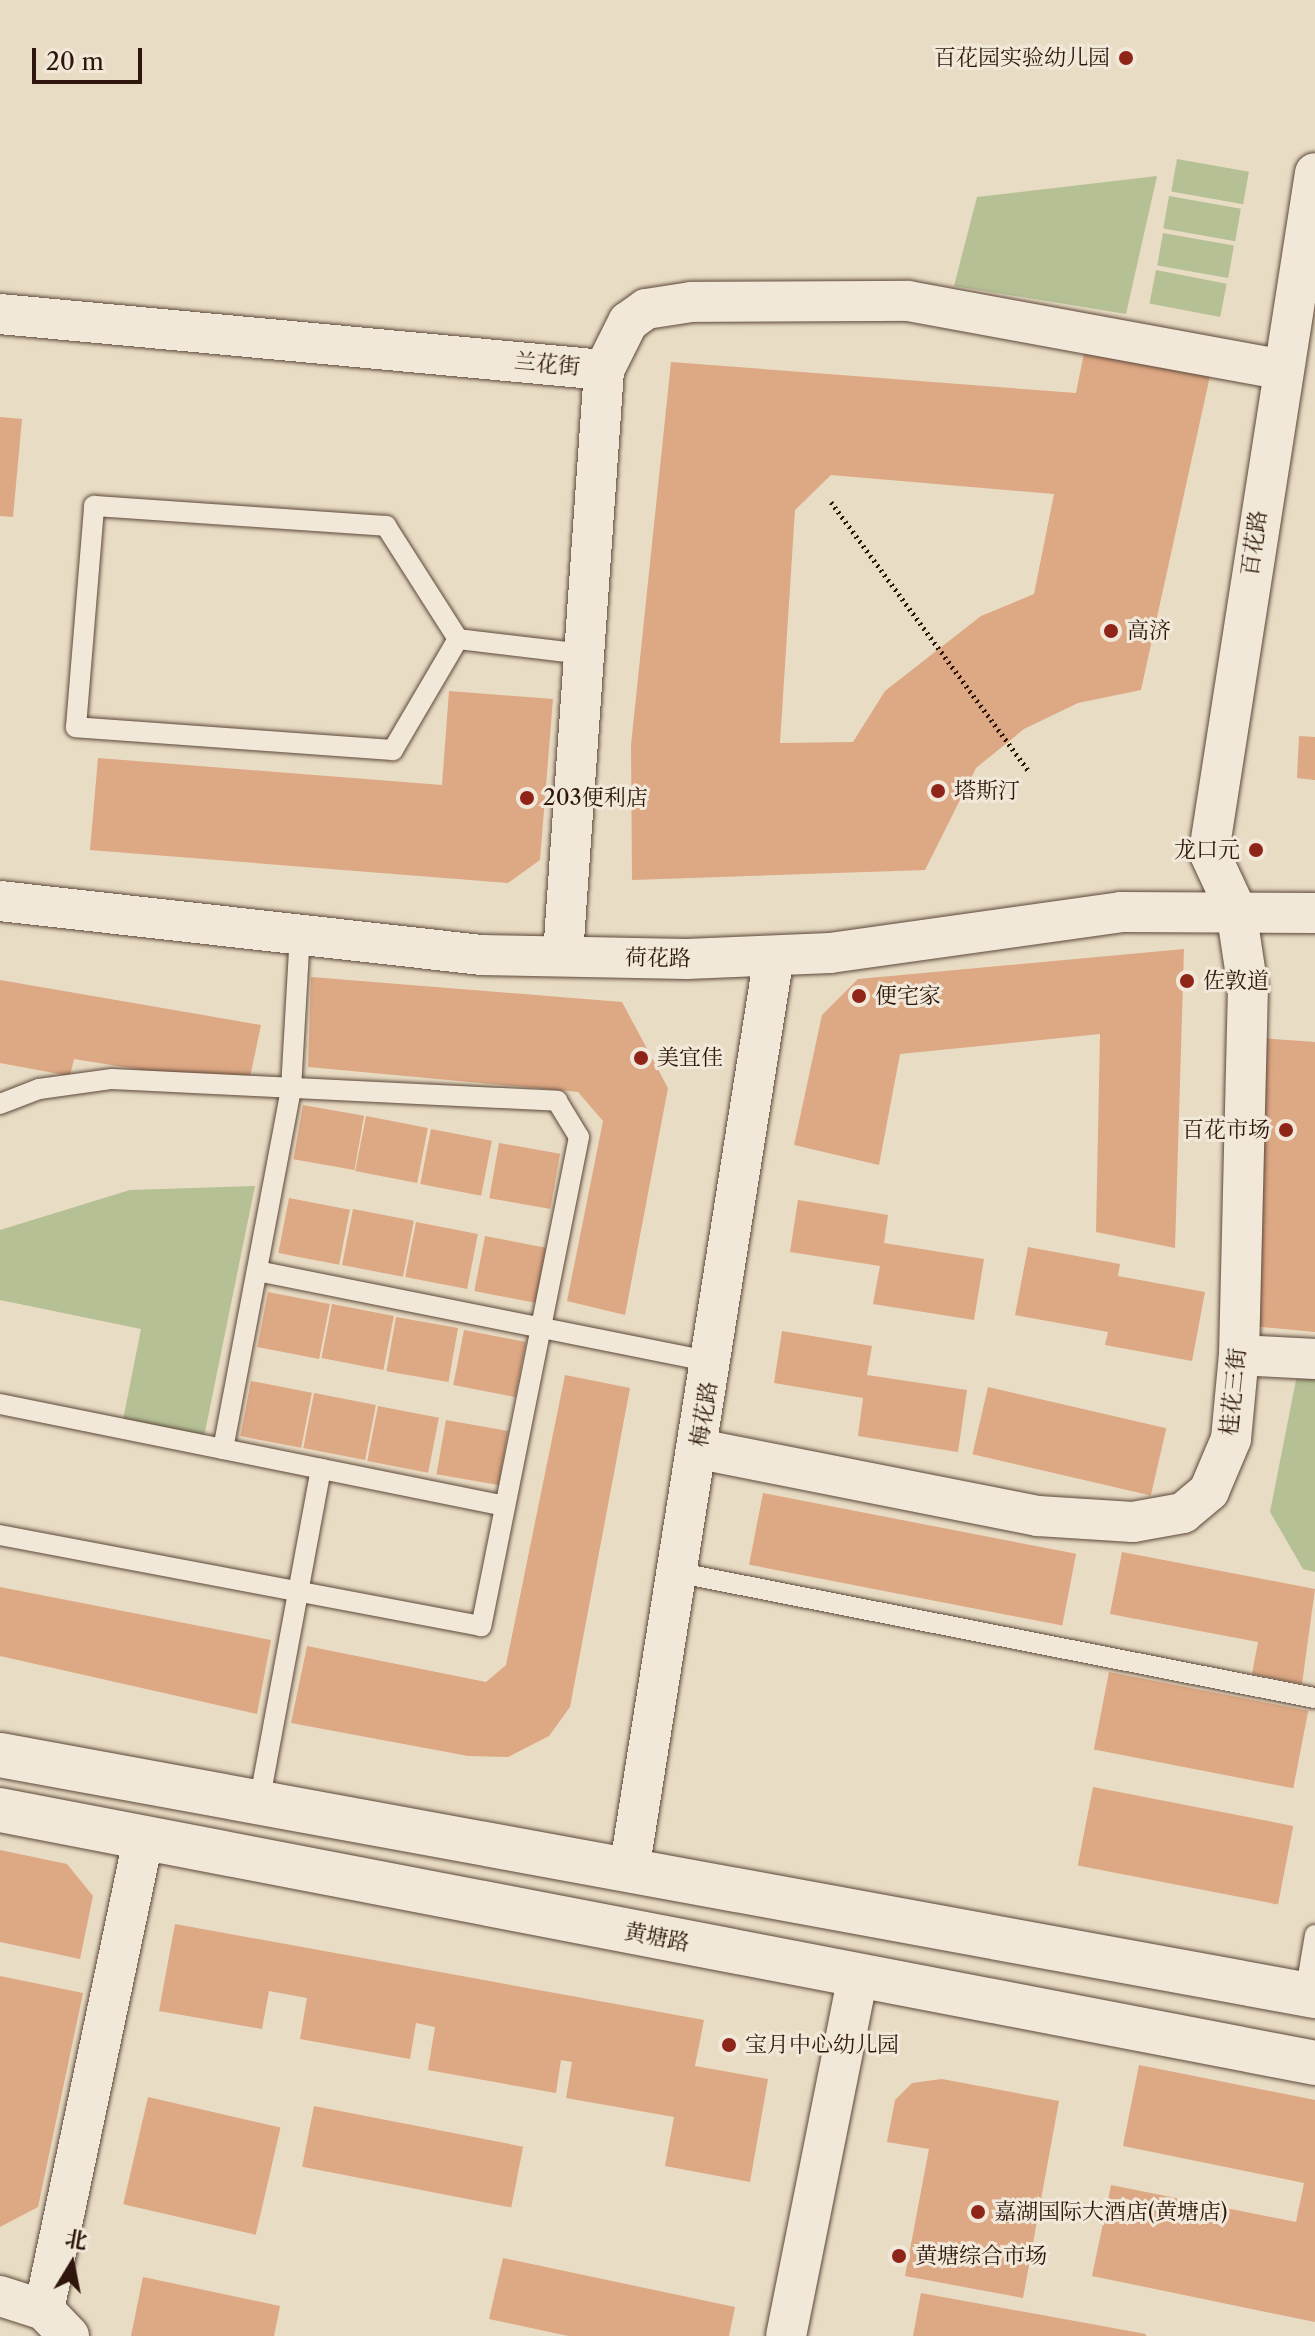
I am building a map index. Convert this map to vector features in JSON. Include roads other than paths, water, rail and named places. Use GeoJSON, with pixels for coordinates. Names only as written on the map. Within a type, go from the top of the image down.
{"type":"FeatureCollection","features":[{"type":"Feature","properties":{"kind":"main road"},"geometry":{"type":"LineString","coordinates":[[0,1755],[1310,1995]]}},
{"type":"Feature","properties":{"kind":"main road","name":"黄塘路"},"geometry":{"type":"LineString","coordinates":[[0,1810],[1315,2063]]}},
{"type":"Feature","properties":{"kind":"street","name":"百花路"},"geometry":{"type":"LineString","coordinates":[[1236,910],[1209,852],[1279,369],[1315,173]]}},
{"type":"Feature","properties":{"kind":"street"},"geometry":{"type":"LineString","coordinates":[[604,370],[614,341],[646,309],[877,301],[1042,321],[1279,369]]}},
{"type":"Feature","properties":{"kind":"street","name":"兰花街"},"geometry":{"type":"LineString","coordinates":[[0,314],[604,370],[563,955]]}},
{"type":"Feature","properties":{"kind":"street","name":"荷花路"},"geometry":{"type":"LineString","coordinates":[[0,901],[481,955],[774,956],[1121,912],[1236,910],[1315,913]]}},
{"type":"Feature","properties":{"kind":"street","name":"桂花三街"},"geometry":{"type":"LineString","coordinates":[[699,1449],[1038,1516],[1133,1522],[1183,1513],[1209,1491],[1231,1439],[1239,1355],[1248,989],[1236,910]]}},
{"type":"Feature","properties":{"kind":"street","name":"梅花路"},"geometry":{"type":"LineString","coordinates":[[629,1871],[680,1573],[774,956]]}},
{"type":"Feature","properties":{"kind":"street"},"geometry":{"type":"LineString","coordinates":[[1239,1355],[1315,1359]]}},
{"type":"Feature","properties":{"kind":"street"},"geometry":{"type":"LineString","coordinates":[[0,2296],[57,2323],[143,1839]]}},
{"type":"Feature","properties":{"kind":"street"},"geometry":{"type":"LineString","coordinates":[[786,2336],[858,1975]]}},
{"type":"Feature","properties":{"kind":"lane"},"geometry":{"type":"LineString","coordinates":[[94,506],[386,526],[458,639],[393,750],[76,727],[94,506]]}},
{"type":"Feature","properties":{"kind":"lane"},"geometry":{"type":"LineString","coordinates":[[458,639],[584,654]]}},
{"type":"Feature","properties":{"kind":"lane"},"geometry":{"type":"LineString","coordinates":[[223,1449],[291,1089],[300,934]]}},
{"type":"Feature","properties":{"kind":"lane"},"geometry":{"type":"LineString","coordinates":[[0,1104],[39,1089],[112,1079],[557,1101],[579,1137],[481,1626],[0,1535]]}},
{"type":"Feature","properties":{"kind":"lane"},"geometry":{"type":"LineString","coordinates":[[257,1271],[712,1362]]}},
{"type":"Feature","properties":{"kind":"lane"},"geometry":{"type":"LineString","coordinates":[[0,1404],[505,1506]]}},
{"type":"Feature","properties":{"kind":"lane"},"geometry":{"type":"LineString","coordinates":[[259,1803],[321,1469]]}},
{"type":"Feature","properties":{"kind":"lane"},"geometry":{"type":"LineString","coordinates":[[680,1573],[1315,1698]]}},
{"type":"Feature","properties":{"kind":"lane"},"geometry":{"type":"LineString","coordinates":[[1310,1995],[1315,1935]]}},
{"type":"Feature","properties":{"kind":"place","name":"百花园实验幼儿园"},"geometry":{"type":"Point","coordinates":[1126,58]}},
{"type":"Feature","properties":{"kind":"place","name":"高济"},"geometry":{"type":"Point","coordinates":[1111,631]}},
{"type":"Feature","properties":{"kind":"place","name":"塔斯汀"},"geometry":{"type":"Point","coordinates":[938,791]}},
{"type":"Feature","properties":{"kind":"place","name":"203便利店"},"geometry":{"type":"Point","coordinates":[527,798]}},
{"type":"Feature","properties":{"kind":"place","name":"龙口元"},"geometry":{"type":"Point","coordinates":[1256,850]}},
{"type":"Feature","properties":{"kind":"place","name":"佐敦道"},"geometry":{"type":"Point","coordinates":[1187,981]}},
{"type":"Feature","properties":{"kind":"place","name":"便宅家"},"geometry":{"type":"Point","coordinates":[859,996]}},
{"type":"Feature","properties":{"kind":"place","name":"美宜佳"},"geometry":{"type":"Point","coordinates":[641,1058]}},
{"type":"Feature","properties":{"kind":"place","name":"百花市场"},"geometry":{"type":"Point","coordinates":[1286,1130]}},
{"type":"Feature","properties":{"kind":"place","name":"宝月中心幼儿园"},"geometry":{"type":"Point","coordinates":[729,2045]}},
{"type":"Feature","properties":{"kind":"place","name":"嘉湖国际大酒店(黄塘店)"},"geometry":{"type":"Point","coordinates":[978,2212]}},
{"type":"Feature","properties":{"kind":"place","name":"黄塘综合市场"},"geometry":{"type":"Point","coordinates":[899,2256]}}]}
